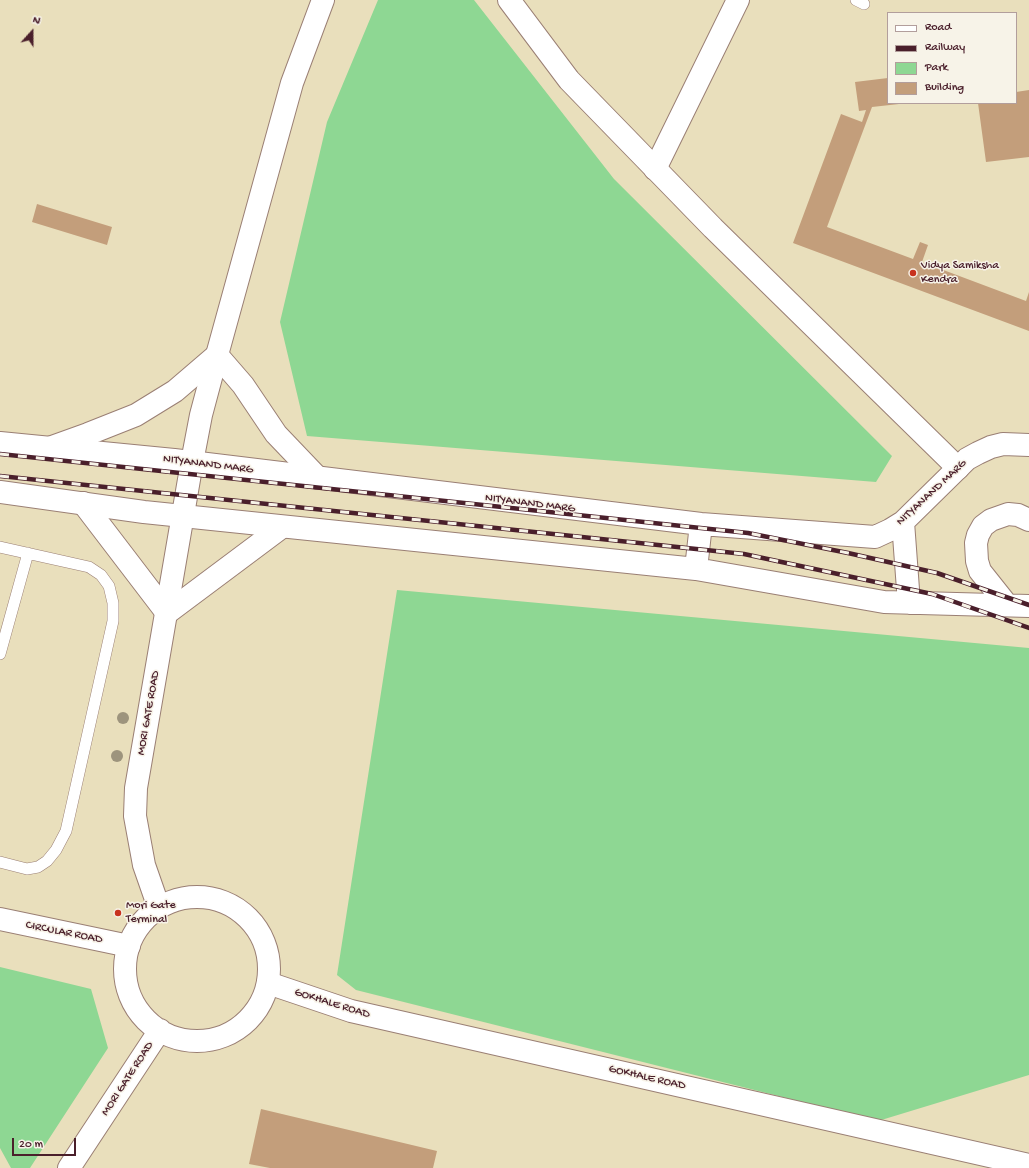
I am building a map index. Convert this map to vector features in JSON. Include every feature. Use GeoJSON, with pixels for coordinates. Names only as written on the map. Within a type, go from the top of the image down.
{"type":"FeatureCollection","features":[{"type":"Feature","properties":{"kind":"street","name":"MORI GATE ROAD"},"geometry":{"type":"LineString","coordinates":[[159,908],[144,865],[135,816],[136,788],[184,516],[192,462],[201,415],[292,83],[323,0]]}},
{"type":"Feature","properties":{"kind":"street"},"geometry":{"type":"LineString","coordinates":[[509,0],[569,80],[713,228],[958,468]]}},
{"type":"Feature","properties":{"kind":"street"},"geometry":{"type":"LineString","coordinates":[[655,169],[738,0]]}},
{"type":"Feature","properties":{"kind":"street"},"geometry":{"type":"LineString","coordinates":[[49,448],[136,415],[175,391],[217,355],[243,385],[276,434],[318,478]]}},
{"type":"Feature","properties":{"kind":"street","name":"NITYANAND MARG"},"geometry":{"type":"LineString","coordinates":[[0,443],[192,462],[701,524],[875,537],[903,522],[958,468],[978,453],[1004,444],[1029,445]]}},
{"type":"Feature","properties":{"kind":"street"},"geometry":{"type":"LineString","coordinates":[[0,492],[282,527],[696,569],[884,602],[1029,606]]}},
{"type":"Feature","properties":{"kind":"street"},"geometry":{"type":"LineString","coordinates":[[82,503],[167,613],[282,527]]}},
{"type":"Feature","properties":{"kind":"street"},"geometry":{"type":"LineString","coordinates":[[1007,605],[980,571],[976,553],[978,535],[983,526],[998,516],[1008,514],[1018,515],[1029,520]]}},
{"type":"Feature","properties":{"kind":"street"},"geometry":{"type":"LineString","coordinates":[[903,522],[909,603]]}},
{"type":"Feature","properties":{"kind":"street"},"geometry":{"type":"LineString","coordinates":[[696,569],[701,524]]}},
{"type":"Feature","properties":{"kind":"street"},"geometry":{"type":"LineString","coordinates":[[199,897],[219,900],[238,910],[253,924],[264,942],[270,970],[264,996],[258,1009],[249,1019],[239,1028],[226,1035],[200,1041],[186,1040],[173,1036],[150,1023],[135,1004],[130,993],[125,969],[129,946],[140,924],[159,908],[171,902],[185,898],[199,897]]}},
{"type":"Feature","properties":{"kind":"street","name":"CIRCULAR ROAD"},"geometry":{"type":"LineString","coordinates":[[0,919],[129,946]]}},
{"type":"Feature","properties":{"kind":"street","name":"GOKHALE ROAD"},"geometry":{"type":"LineString","coordinates":[[268,983],[351,1011],[1029,1165]]}},
{"type":"Feature","properties":{"kind":"street","name":"MORI GATE ROAD"},"geometry":{"type":"LineString","coordinates":[[69,1168],[160,1030]]}},
{"type":"Feature","properties":{"kind":"lane"},"geometry":{"type":"LineString","coordinates":[[0,547],[89,567],[101,575],[109,586],[113,603],[113,621],[66,831],[56,850],[47,861],[38,867],[27,869],[0,862]]}},
{"type":"Feature","properties":{"kind":"lane"},"geometry":{"type":"LineString","coordinates":[[0,654],[28,553]]}},
{"type":"Feature","properties":{"kind":"green space"},"geometry":{"type":"Polygon","coordinates":[[[378,0],[474,0],[614,179],[892,456],[876,482],[307,436],[280,322],[327,122],[378,0]]]}},
{"type":"Feature","properties":{"kind":"green space"},"geometry":{"type":"Polygon","coordinates":[[[397,590],[1029,648],[1029,1075],[878,1121],[356,990],[337,975],[397,590]]]}},
{"type":"Feature","properties":{"kind":"green space"},"geometry":{"type":"Polygon","coordinates":[[[0,967],[91,989],[108,1048],[30,1168],[11,1168],[0,1148],[0,967]]]}},
{"type":"Feature","properties":{"kind":"building"},"geometry":{"type":"Polygon","coordinates":[[[887,78],[887,104],[899,104],[872,107],[827,227],[913,259],[920,242],[928,245],[922,262],[1026,301],[1029,292],[1029,331],[793,243],[841,114],[862,122],[866,110],[859,111],[855,82],[887,78]]]}},
{"type":"Feature","properties":{"kind":"building"},"geometry":{"type":"Polygon","coordinates":[[[1029,90],[1029,157],[986,162],[978,104],[1017,104],[1017,92],[1029,90]]]}},
{"type":"Feature","properties":{"kind":"building"},"geometry":{"type":"Polygon","coordinates":[[[37,204],[112,227],[107,245],[32,222],[37,204]]]}},
{"type":"Feature","properties":{"kind":"building"},"geometry":{"type":"Polygon","coordinates":[[[261,1109],[437,1151],[433,1168],[270,1168],[249,1164],[261,1109]]]}},
{"type":"Feature","properties":{"kind":"railway"},"geometry":{"type":"LineString","coordinates":[[0,454],[748,533],[937,573],[1029,605]]}},
{"type":"Feature","properties":{"kind":"railway"},"geometry":{"type":"LineString","coordinates":[[0,476],[744,554],[932,594],[1029,628]]}},
{"type":"Feature","properties":{"kind":"place","name":"Vidya Samiksha Kendra"},"geometry":{"type":"Point","coordinates":[913,273]}},
{"type":"Feature","properties":{"kind":"place","name":"Mori Gate Terminal"},"geometry":{"type":"Point","coordinates":[118,913]}}]}
